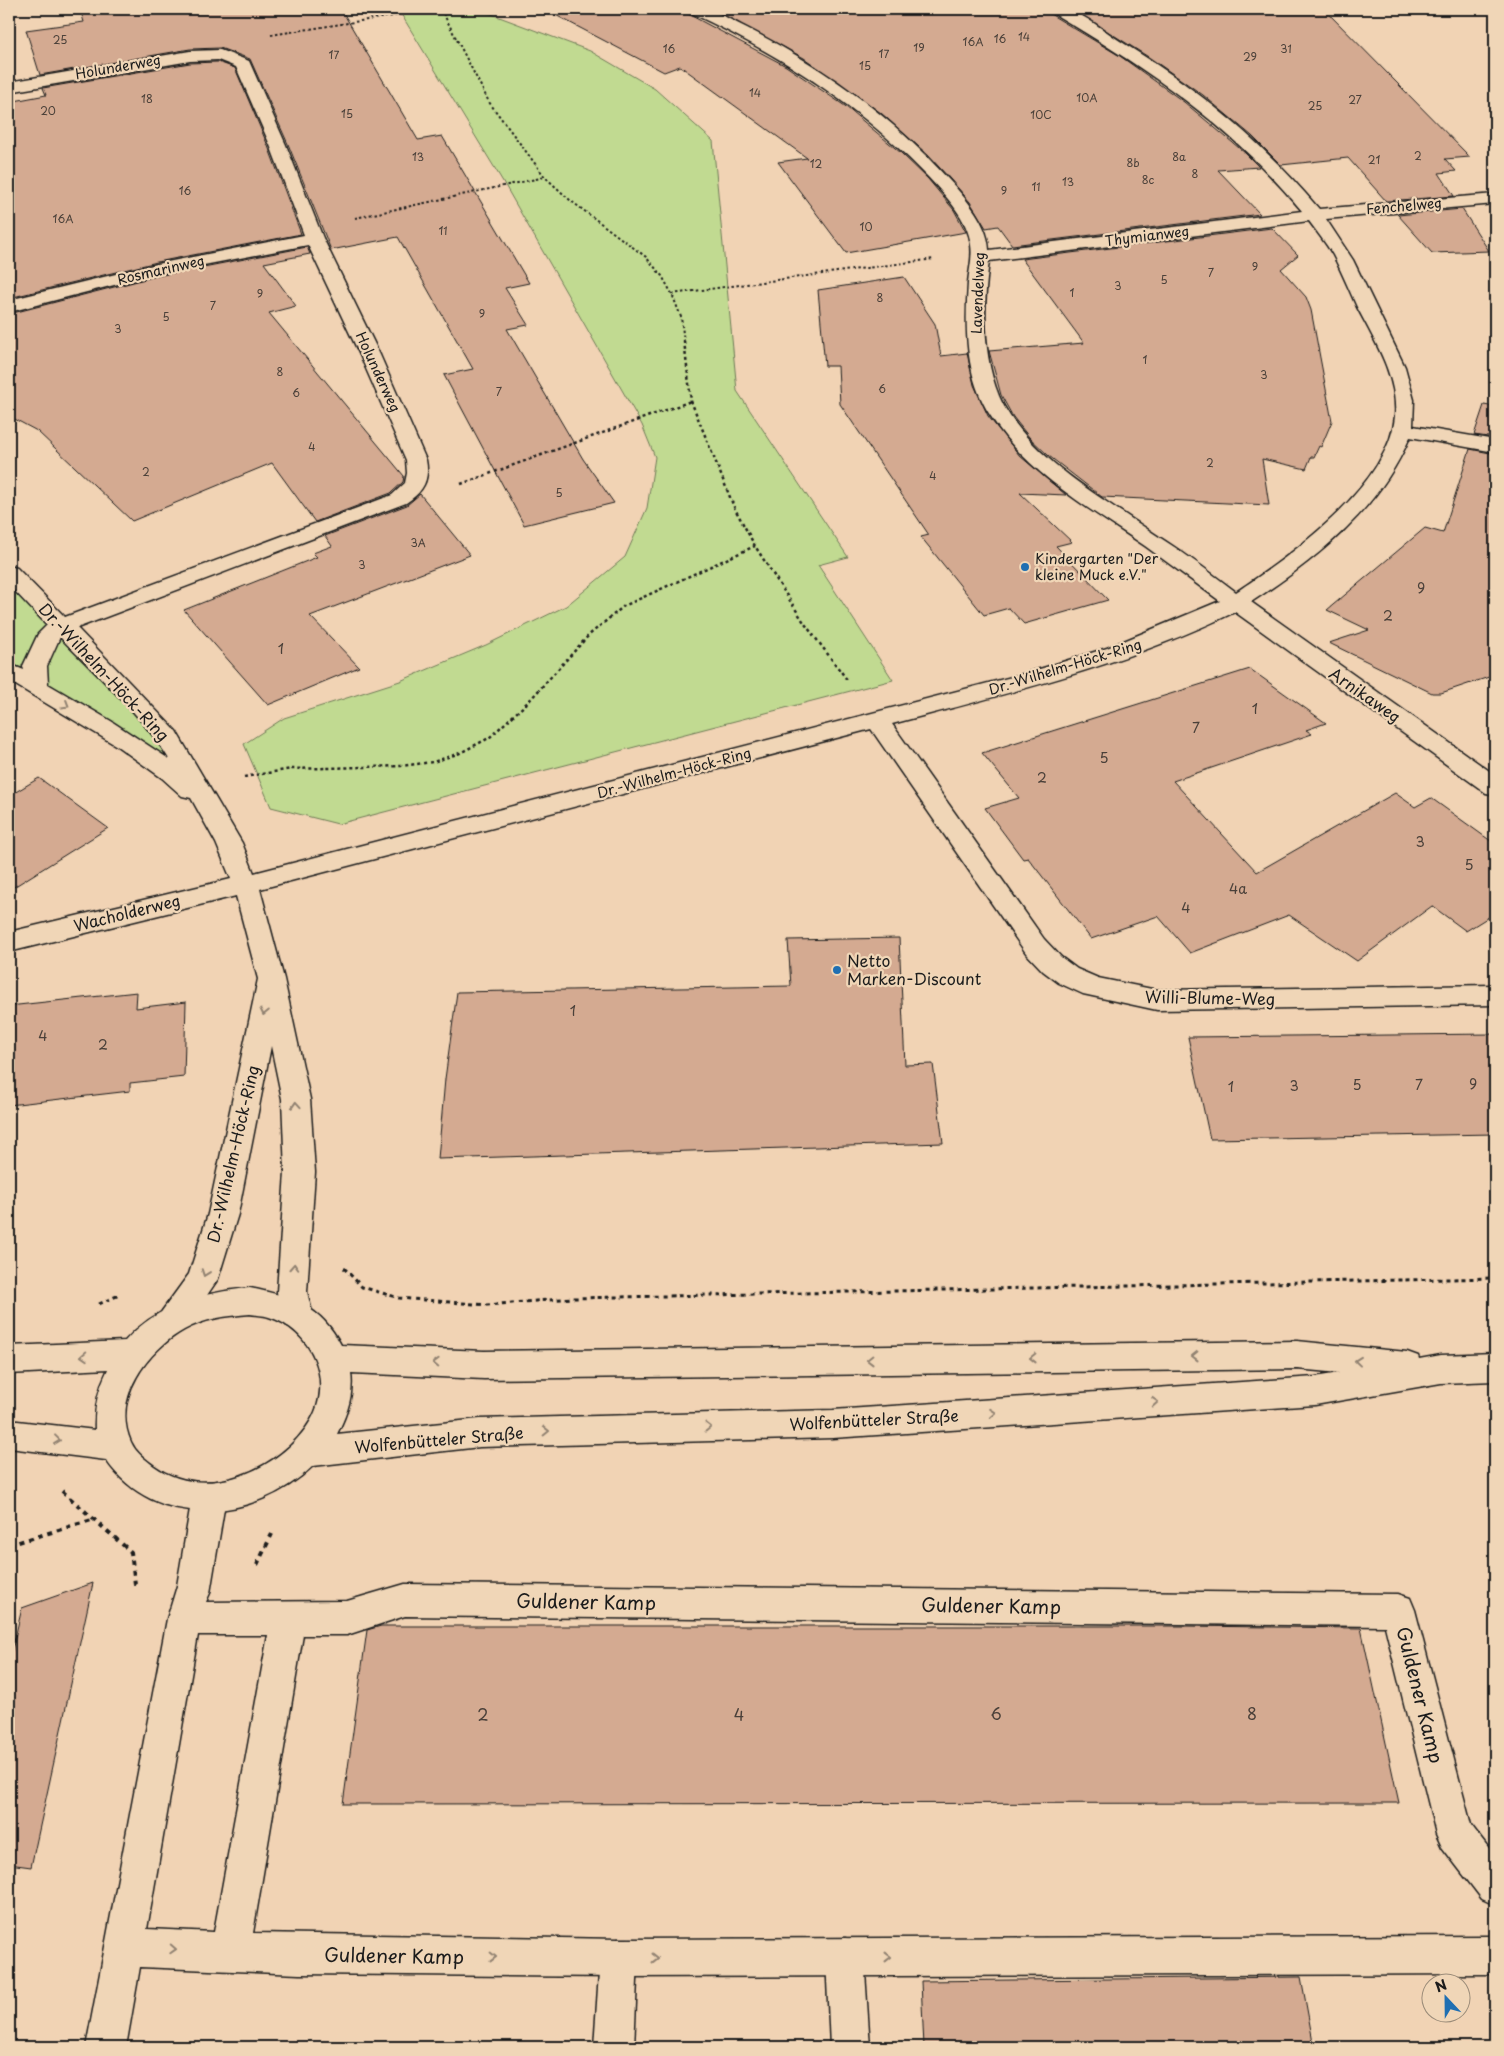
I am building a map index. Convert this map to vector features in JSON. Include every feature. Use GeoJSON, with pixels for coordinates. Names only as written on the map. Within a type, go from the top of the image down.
{"type":"FeatureCollection","features":[{"type":"Feature","properties":{"kind":"street","name":"Lavendelweg"},"geometry":{"type":"LineString","coordinates":[[694,9],[736,28],[785,54],[845,93],[881,121],[929,169],[956,199],[975,228],[980,243],[976,292],[977,357],[989,396],[999,416],[1029,450],[1078,491],[1171,554],[1234,603]]}},
{"type":"Feature","properties":{"kind":"street","name":"Dr.-Wilhelm-Höck-Ring"},"geometry":{"type":"LineString","coordinates":[[246,884],[1048,675],[1109,656],[1164,635],[1234,603],[1289,564],[1352,510],[1375,482],[1391,454],[1402,430],[1404,397],[1398,373],[1342,255],[1289,184],[1203,103],[1134,54],[1056,9]]}},
{"type":"Feature","properties":{"kind":"street","name":"Holunderweg"},"geometry":{"type":"LineString","coordinates":[[9,87],[207,54],[220,55],[243,64],[248,72],[312,233],[370,355],[416,460],[419,473],[412,491],[399,499],[62,626],[49,634],[35,666],[37,688]]}},
{"type":"Feature","properties":{"kind":"street","name":"Fenchelweg"},"geometry":{"type":"LineString","coordinates":[[1314,215],[1495,199]]}},
{"type":"Feature","properties":{"kind":"street","name":"Thymianweg"},"geometry":{"type":"LineString","coordinates":[[980,257],[1314,215]]}},
{"type":"Feature","properties":{"kind":"street","name":"Rosmarinweg"},"geometry":{"type":"LineString","coordinates":[[9,306],[312,233]]}},
{"type":"Feature","properties":{"kind":"street"},"geometry":{"type":"LineString","coordinates":[[1402,430],[1495,446]]}},
{"type":"Feature","properties":{"kind":"street","name":"Dr.-Wilhelm-Höck-Ring"},"geometry":{"type":"LineString","coordinates":[[9,573],[168,737],[229,843],[246,884],[271,979],[296,1099],[300,1172],[292,1292],[297,1316]]}},
{"type":"Feature","properties":{"kind":"street","name":"Arnikaweg"},"geometry":{"type":"LineString","coordinates":[[1234,603],[1495,787]]}},
{"type":"Feature","properties":{"kind":"street","name":"Dr.-Wilhelm-Höck-Ring"},"geometry":{"type":"LineString","coordinates":[[9,671],[143,751],[200,794]]}},
{"type":"Feature","properties":{"kind":"street","name":"Willi-Blume-Weg"},"geometry":{"type":"LineString","coordinates":[[877,720],[1035,946],[1052,964],[1068,976],[1093,986],[1156,1000],[1495,995]]}},
{"type":"Feature","properties":{"kind":"street","name":"Wacholderweg"},"geometry":{"type":"LineString","coordinates":[[9,942],[246,884]]}},
{"type":"Feature","properties":{"kind":"street","name":"Dr.-Wilhelm-Höck-Ring"},"geometry":{"type":"LineString","coordinates":[[173,1320],[203,1279],[223,1214],[271,979]]}},
{"type":"Feature","properties":{"kind":"street"},"geometry":{"type":"LineString","coordinates":[[250,1302],[275,1306],[297,1316],[312,1326],[324,1340],[332,1358],[336,1382],[333,1406],[322,1430],[305,1452],[289,1467],[251,1487],[209,1497],[169,1492],[137,1474],[124,1461],[116,1447],[110,1424],[111,1401],[119,1376],[132,1354],[151,1335],[173,1320],[198,1309],[224,1303],[250,1302]]}},
{"type":"Feature","properties":{"kind":"street"},"geometry":{"type":"LineString","coordinates":[[9,1360],[132,1354]]}},
{"type":"Feature","properties":{"kind":"street","name":"Wolfenbütteler Straße"},"geometry":{"type":"LineString","coordinates":[[332,1358],[484,1365],[1297,1355],[1441,1369]]}},
{"type":"Feature","properties":{"kind":"street","name":"Wolfenbütteler Straße"},"geometry":{"type":"LineString","coordinates":[[305,1452],[480,1433],[833,1424],[1305,1392],[1441,1369],[1495,1367]]}},
{"type":"Feature","properties":{"kind":"street"},"geometry":{"type":"LineString","coordinates":[[9,1434],[116,1447]]}},
{"type":"Feature","properties":{"kind":"street"},"geometry":{"type":"LineString","coordinates":[[106,2047],[184,1619],[189,1598],[193,1592],[209,1497]]}},
{"type":"Feature","properties":{"kind":"street","name":"Guldener Kamp"},"geometry":{"type":"LineString","coordinates":[[184,1619],[347,1618],[405,1600],[1398,1610],[1455,1834],[1495,1886]]}},
{"type":"Feature","properties":{"kind":"street"},"geometry":{"type":"LineString","coordinates":[[230,1952],[289,1617]]}},
{"type":"Feature","properties":{"kind":"street","name":"Guldener Kamp"},"geometry":{"type":"LineString","coordinates":[[124,1947],[299,1955],[619,1958],[1495,1955]]}},
{"type":"Feature","properties":{"kind":"street"},"geometry":{"type":"LineString","coordinates":[[845,1957],[850,2047]]}},
{"type":"Feature","properties":{"kind":"street"},"geometry":{"type":"LineString","coordinates":[[614,2047],[619,1958]]}},
{"type":"Feature","properties":{"kind":"path"},"geometry":{"type":"LineString","coordinates":[[220,55],[244,40],[437,9]]}},
{"type":"Feature","properties":{"kind":"path"},"geometry":{"type":"LineString","coordinates":[[441,9],[489,102],[545,177],[571,202],[646,257],[662,276],[672,294],[681,317],[690,401],[734,507],[755,546],[805,624],[877,720]]}},
{"type":"Feature","properties":{"kind":"path"},"geometry":{"type":"LineString","coordinates":[[312,233],[545,177]]}},
{"type":"Feature","properties":{"kind":"path"},"geometry":{"type":"LineString","coordinates":[[672,294],[940,258],[980,257]]}},
{"type":"Feature","properties":{"kind":"path"},"geometry":{"type":"LineString","coordinates":[[399,499],[443,491],[690,401]]}},
{"type":"Feature","properties":{"kind":"path"},"geometry":{"type":"LineString","coordinates":[[200,794],[292,768],[401,766],[433,762],[460,753],[489,738],[529,701],[589,635],[624,606],[755,546]]}},
{"type":"Feature","properties":{"kind":"path"},"geometry":{"type":"LineString","coordinates":[[342,1266],[362,1287],[399,1298],[487,1305],[573,1298],[1495,1278]]}},
{"type":"Feature","properties":{"kind":"path"},"geometry":{"type":"LineString","coordinates":[[93,1304],[103,1303],[125,1292]]}},
{"type":"Feature","properties":{"kind":"path"},"geometry":{"type":"LineString","coordinates":[[9,1545],[95,1519]]}},
{"type":"Feature","properties":{"kind":"green space"},"geometry":{"type":"Polygon","coordinates":[[[398,9],[478,9],[590,51],[655,89],[713,141],[737,391],[848,557],[818,565],[893,680],[338,824],[271,807],[244,744],[284,718],[400,681],[486,645],[566,606],[625,557],[647,508],[655,457],[642,425],[502,180],[398,9]]]}},
{"type":"Feature","properties":{"kind":"green space"},"geometry":{"type":"Polygon","coordinates":[[[9,573],[168,737],[204,803],[143,751],[9,671],[9,573]]]}},
{"type":"Feature","properties":{"kind":"building"},"geometry":{"type":"Polygon","coordinates":[[[80,9],[341,9],[418,140],[442,136],[529,283],[505,288],[528,325],[507,329],[583,459],[614,503],[524,525],[444,375],[473,369],[398,237],[331,250],[288,144],[250,59],[220,48],[190,49],[40,75],[26,30],[84,22],[80,9]]]}},
{"type":"Feature","properties":{"kind":"building"},"geometry":{"type":"Polygon","coordinates":[[[544,9],[685,9],[688,14],[786,66],[845,106],[901,153],[928,179],[954,210],[966,232],[846,253],[778,162],[807,158],[680,66],[664,72],[544,9]]]}},
{"type":"Feature","properties":{"kind":"building"},"geometry":{"type":"Polygon","coordinates":[[[712,9],[1047,9],[1050,14],[1120,56],[1184,102],[1245,153],[1259,167],[1218,170],[1260,214],[1012,245],[998,226],[986,228],[970,202],[950,179],[928,155],[881,113],[804,58],[712,9]]]}},
{"type":"Feature","properties":{"kind":"building"},"geometry":{"type":"Polygon","coordinates":[[[1072,9],[1324,9],[1470,157],[1445,159],[1456,171],[1439,173],[1454,196],[1386,201],[1348,158],[1281,165],[1252,136],[1203,95],[1150,58],[1072,9]]]}},
{"type":"Feature","properties":{"kind":"building"},"geometry":{"type":"Polygon","coordinates":[[[218,62],[235,68],[268,146],[301,234],[157,262],[9,298],[9,102],[46,95],[43,88],[190,63],[218,62]]]}},
{"type":"Feature","properties":{"kind":"building"},"geometry":{"type":"Polygon","coordinates":[[[1462,209],[1489,251],[1432,253],[1398,215],[1462,209]]]}},
{"type":"Feature","properties":{"kind":"building"},"geometry":{"type":"Polygon","coordinates":[[[1272,228],[1298,255],[1281,269],[1306,297],[1311,310],[1332,421],[1321,447],[1319,446],[1314,457],[1311,457],[1306,469],[1262,459],[1269,505],[1102,497],[1049,456],[1029,437],[1013,417],[1001,395],[989,351],[1084,343],[1022,259],[1272,228]]]}},
{"type":"Feature","properties":{"kind":"building"},"geometry":{"type":"Polygon","coordinates":[[[307,247],[310,254],[264,263],[296,306],[269,313],[404,476],[403,482],[391,493],[315,522],[272,463],[132,521],[37,431],[9,416],[9,314],[157,276],[307,247]]]}},
{"type":"Feature","properties":{"kind":"building"},"geometry":{"type":"Polygon","coordinates":[[[904,277],[935,324],[941,356],[967,353],[974,385],[988,416],[1020,456],[1066,495],[1020,493],[1072,542],[1056,546],[1108,600],[1024,624],[1009,608],[984,615],[921,537],[929,535],[840,404],[838,366],[825,366],[818,290],[904,277]]]}},
{"type":"Feature","properties":{"kind":"building"},"geometry":{"type":"Polygon","coordinates":[[[1484,405],[1495,407],[1495,438],[1474,435],[1484,405]]]}},
{"type":"Feature","properties":{"kind":"building"},"geometry":{"type":"Polygon","coordinates":[[[1470,449],[1495,454],[1495,675],[1441,693],[1432,693],[1329,643],[1369,630],[1327,610],[1425,528],[1443,533],[1470,449]]]}},
{"type":"Feature","properties":{"kind":"building"},"geometry":{"type":"Polygon","coordinates":[[[420,494],[470,555],[310,616],[359,667],[268,705],[184,610],[317,557],[313,553],[332,546],[325,536],[407,505],[420,494]]]}},
{"type":"Feature","properties":{"kind":"building"},"geometry":{"type":"Polygon","coordinates":[[[1250,669],[1326,723],[1306,730],[1312,734],[1173,781],[1257,872],[1395,793],[1415,807],[1431,798],[1495,844],[1495,913],[1466,931],[1432,906],[1357,961],[1289,915],[1190,953],[1158,916],[1091,939],[1028,858],[1023,859],[985,808],[1019,798],[982,753],[1250,669]]]}},
{"type":"Feature","properties":{"kind":"building"},"geometry":{"type":"Polygon","coordinates":[[[39,778],[108,828],[9,890],[9,796],[39,778]]]}},
{"type":"Feature","properties":{"kind":"building"},"geometry":{"type":"Polygon","coordinates":[[[899,938],[905,1065],[933,1064],[943,1143],[438,1159],[445,1079],[457,992],[791,986],[788,940],[899,938]]]}},
{"type":"Feature","properties":{"kind":"building"},"geometry":{"type":"Polygon","coordinates":[[[137,992],[136,1008],[186,1002],[184,1077],[130,1083],[130,1091],[9,1105],[9,1006],[137,992]]]}},
{"type":"Feature","properties":{"kind":"building"},"geometry":{"type":"Polygon","coordinates":[[[1495,1034],[1495,1134],[1210,1139],[1188,1037],[1495,1034]]]}},
{"type":"Feature","properties":{"kind":"building"},"geometry":{"type":"Polygon","coordinates":[[[93,1583],[31,1867],[9,1864],[9,1663],[22,1608],[93,1583]]]}},
{"type":"Feature","properties":{"kind":"building"},"geometry":{"type":"Polygon","coordinates":[[[381,1626],[1182,1626],[1361,1628],[1399,1803],[343,1804],[367,1630],[381,1626]]]}},
{"type":"Feature","properties":{"kind":"building"},"geometry":{"type":"Polygon","coordinates":[[[1301,1977],[1314,2047],[924,2047],[921,1981],[1301,1977]]]}},
{"type":"Feature","properties":{"kind":"place","name":"Kindergarten \"Der kleine Muck e.V.\""},"geometry":{"type":"Point","coordinates":[1025,567]}},
{"type":"Feature","properties":{"kind":"place","name":"Netto Marken-Discount"},"geometry":{"type":"Point","coordinates":[837,970]}}]}
